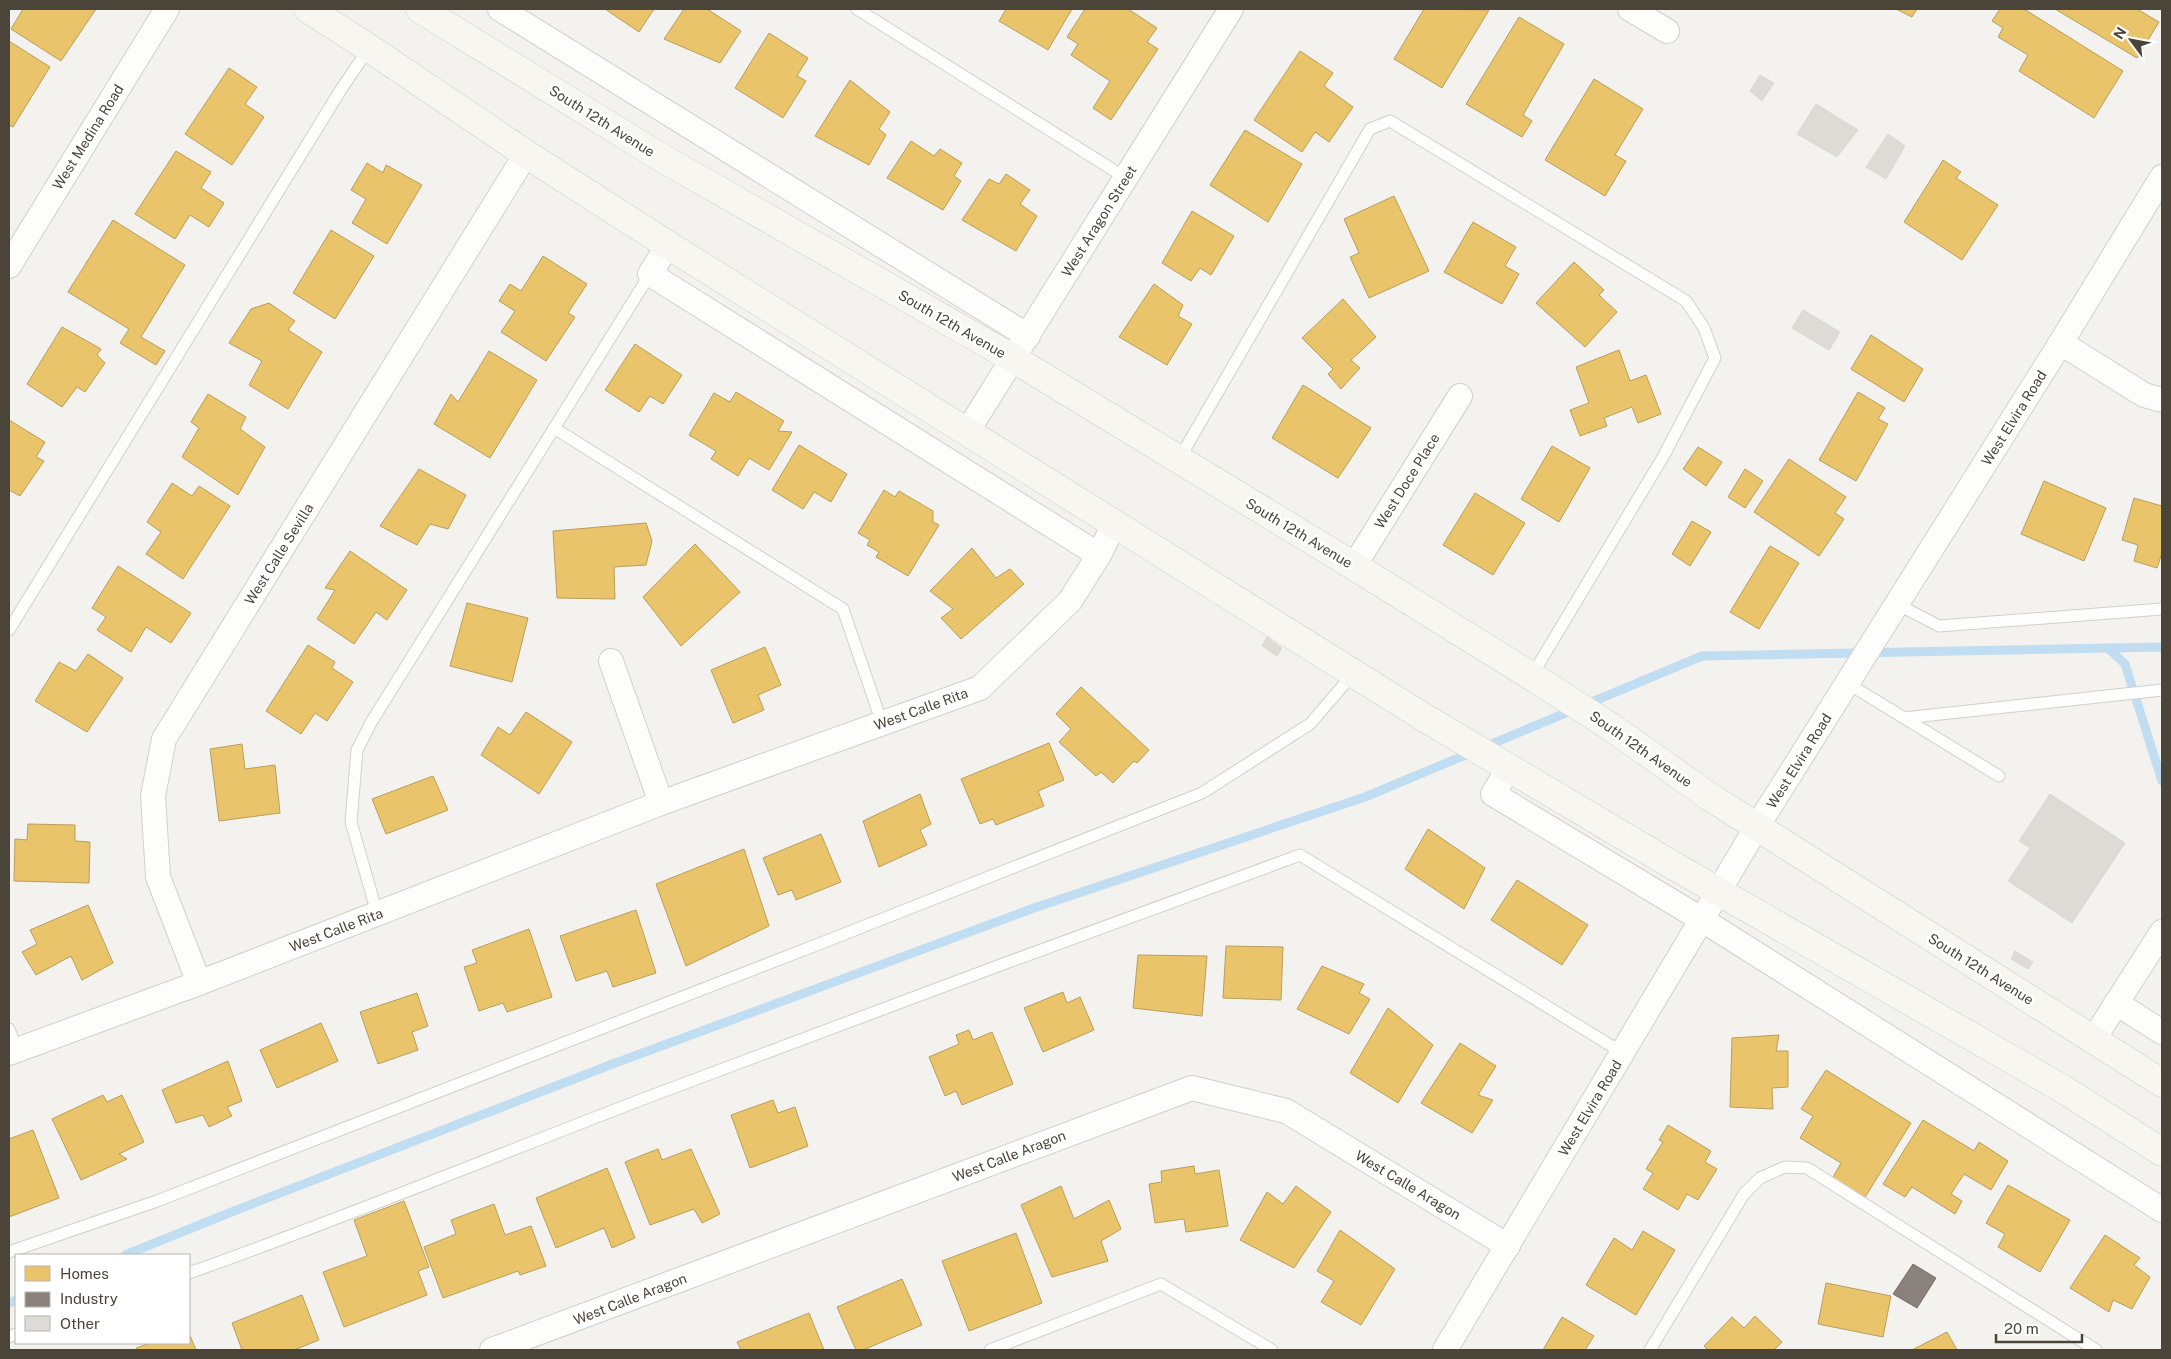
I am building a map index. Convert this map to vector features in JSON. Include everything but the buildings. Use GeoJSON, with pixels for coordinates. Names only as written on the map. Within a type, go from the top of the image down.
{"type":"FeatureCollection","features":[{"type":"Feature","properties":{"kind":"street","name":"West Medina Road"},"geometry":{"type":"LineString","coordinates":[[9,266],[167,9]]}},
{"type":"Feature","properties":{"kind":"street"},"geometry":{"type":"LineString","coordinates":[[308,9],[526,154],[668,245],[1353,674],[1506,767],[2062,1089],[2162,1152]]}},
{"type":"Feature","properties":{"kind":"street","name":"South 12th Avenue"},"geometry":{"type":"LineString","coordinates":[[420,9],[662,158],[1014,359],[1178,461],[1354,566],[1538,680],[1611,727],[1710,797],[2162,1083]]}},
{"type":"Feature","properties":{"kind":"street","name":"South 12th Avenue"},"geometry":{"type":"LineString","coordinates":[[500,9],[1028,336]]}},
{"type":"Feature","properties":{"kind":"street","name":"West Aragon Street"},"geometry":{"type":"LineString","coordinates":[[967,432],[1231,9]]}},
{"type":"Feature","properties":{"kind":"street"},"geometry":{"type":"LineString","coordinates":[[1630,9],[1667,31]]}},
{"type":"Feature","properties":{"kind":"street","name":"West Calle Sevilla"},"geometry":{"type":"LineString","coordinates":[[199,983],[158,877],[153,796],[164,739],[526,154]]}},
{"type":"Feature","properties":{"kind":"street","name":"West Elvira Road"},"geometry":{"type":"LineString","coordinates":[[1445,1350],[1701,919],[1720,892],[1757,827],[2162,177]]}},
{"type":"Feature","properties":{"kind":"street"},"geometry":{"type":"LineString","coordinates":[[668,245],[650,274],[1099,555]]}},
{"type":"Feature","properties":{"kind":"street"},"geometry":{"type":"LineString","coordinates":[[2060,343],[2144,395],[2162,400]]}},
{"type":"Feature","properties":{"kind":"street","name":"West Doce Place"},"geometry":{"type":"LineString","coordinates":[[1354,566],[1460,396]]}},
{"type":"Feature","properties":{"kind":"street","name":"West Calle Rita"},"geometry":{"type":"LineString","coordinates":[[11,1044],[199,983],[662,803],[980,688],[1070,601],[1099,555],[1114,524]]}},
{"type":"Feature","properties":{"kind":"street"},"geometry":{"type":"LineString","coordinates":[[611,661],[662,803]]}},
{"type":"Feature","properties":{"kind":"street"},"geometry":{"type":"LineString","coordinates":[[1506,767],[1493,794],[1701,919],[2162,1210]]}},
{"type":"Feature","properties":{"kind":"street"},"geometry":{"type":"LineString","coordinates":[[2093,1040],[2162,932]]}},
{"type":"Feature","properties":{"kind":"street"},"geometry":{"type":"LineString","coordinates":[[2116,1003],[2162,1032]]}},
{"type":"Feature","properties":{"kind":"street","name":"West Calle Aragon"},"geometry":{"type":"LineString","coordinates":[[492,1350],[1192,1088],[1286,1111],[1508,1246]]}},
{"type":"Feature","properties":{"kind":"lane"},"geometry":{"type":"LineString","coordinates":[[858,9],[1126,178]]}},
{"type":"Feature","properties":{"kind":"lane"},"geometry":{"type":"LineString","coordinates":[[9,630],[340,91],[369,48]]}},
{"type":"Feature","properties":{"kind":"lane"},"geometry":{"type":"LineString","coordinates":[[1178,461],[1370,129],[1390,121],[1686,301],[1704,328],[1715,358],[1663,457],[1538,680]]}},
{"type":"Feature","properties":{"kind":"lane"},"geometry":{"type":"LineString","coordinates":[[377,913],[350,822],[357,750],[372,721],[650,274]]}},
{"type":"Feature","properties":{"kind":"lane"},"geometry":{"type":"LineString","coordinates":[[554,428],[843,609],[882,723]]}},
{"type":"Feature","properties":{"kind":"lane"},"geometry":{"type":"LineString","coordinates":[[1897,604],[1939,626],[2162,609]]}},
{"type":"Feature","properties":{"kind":"lane"},"geometry":{"type":"LineString","coordinates":[[9,1252],[157,1201],[1202,793],[1310,724],[1353,674]]}},
{"type":"Feature","properties":{"kind":"lane"},"geometry":{"type":"LineString","coordinates":[[1850,679],[1904,718],[1999,776]]}},
{"type":"Feature","properties":{"kind":"lane"},"geometry":{"type":"LineString","coordinates":[[1904,718],[2162,690]]}},
{"type":"Feature","properties":{"kind":"lane"},"geometry":{"type":"LineString","coordinates":[[190,1273],[998,965],[1300,855],[1622,1053]]}},
{"type":"Feature","properties":{"kind":"lane"},"geometry":{"type":"LineString","coordinates":[[1650,1350],[1744,1194],[1760,1178],[1785,1167],[1807,1168],[2096,1350]]}},
{"type":"Feature","properties":{"kind":"lane"},"geometry":{"type":"LineString","coordinates":[[990,1350],[1161,1284],[1272,1350]]}},
{"type":"Feature","properties":{"kind":"waterway"},"geometry":{"type":"LineString","coordinates":[[127,1254],[610,1065],[1034,908],[1365,797],[1702,656],[2162,647]]}},
{"type":"Feature","properties":{"kind":"waterway"},"geometry":{"type":"LineString","coordinates":[[2108,648],[2125,664],[2162,781]]}},
{"type":"Feature","properties":{"kind":"waterway"},"geometry":{"type":"LineString","coordinates":[[9,1303],[15,1300]]}}]}
